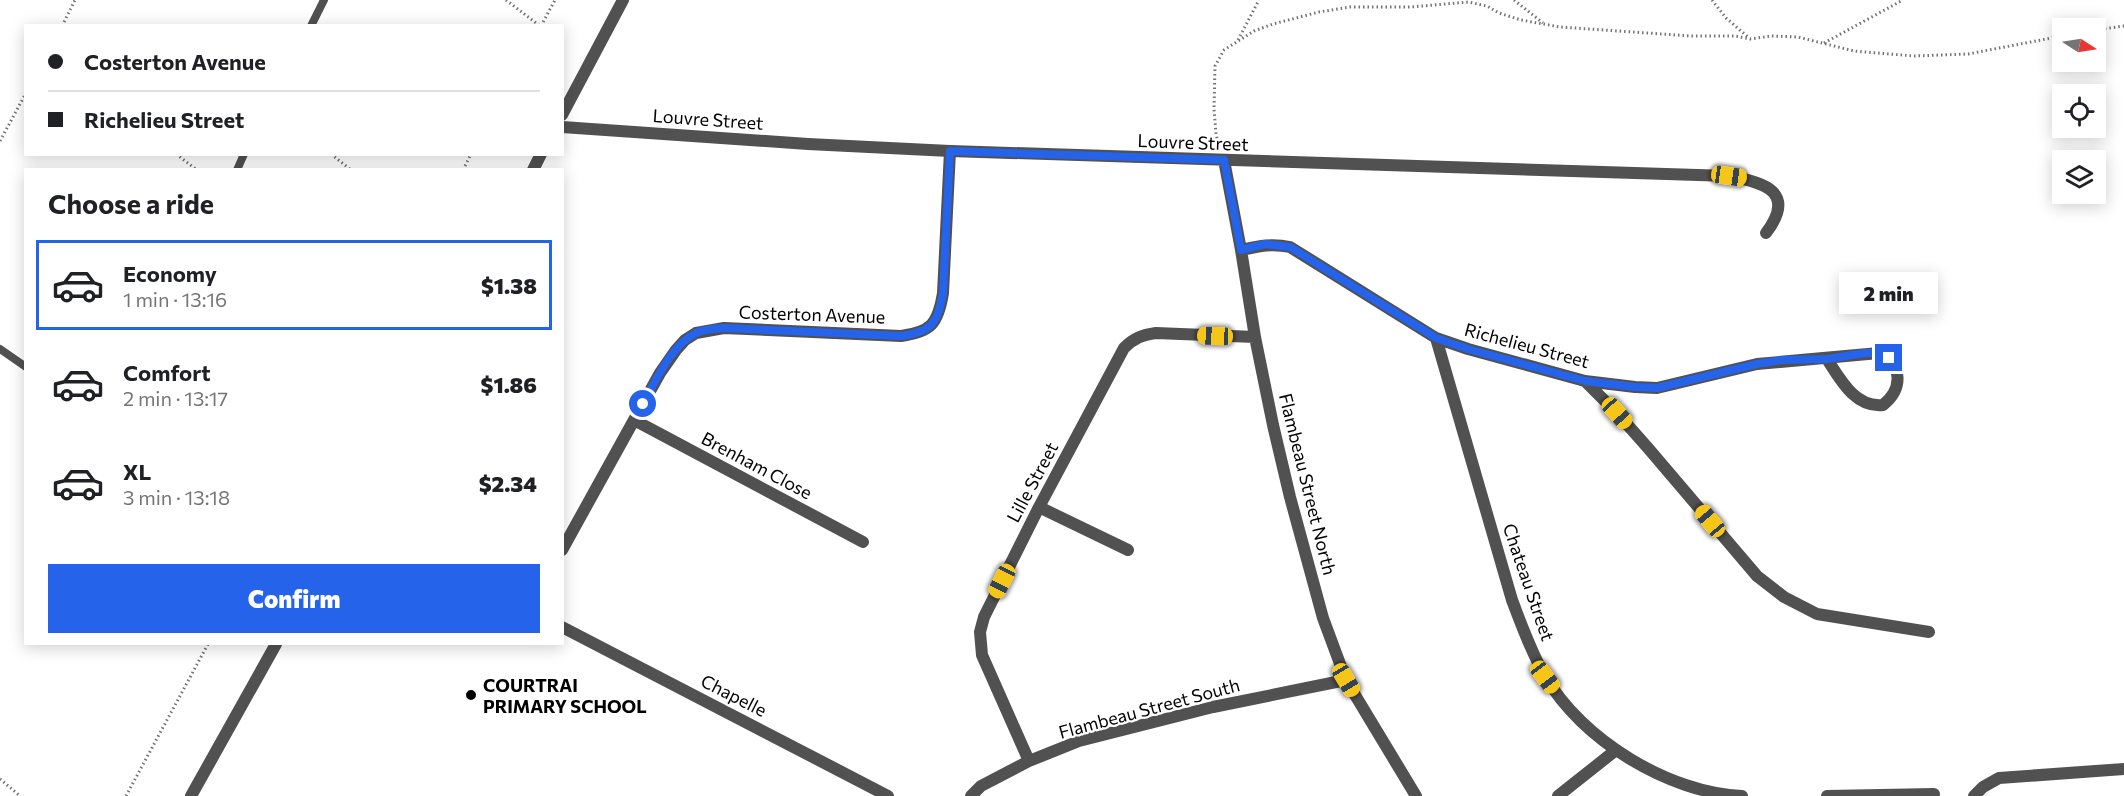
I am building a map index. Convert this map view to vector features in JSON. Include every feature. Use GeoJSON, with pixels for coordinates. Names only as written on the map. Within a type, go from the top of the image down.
{"type":"FeatureCollection","features":[{"type":"Feature","properties":{"kind":"street"},"geometry":{"type":"LineString","coordinates":[[564,111],[623,0]]}},
{"type":"Feature","properties":{"kind":"street","name":"Louvre Street"},"geometry":{"type":"LineString","coordinates":[[564,127],[950,151],[1729,176],[1765,184],[1773,191],[1778,210],[1774,222],[1766,232]]}},
{"type":"Feature","properties":{"kind":"street","name":"Costerton Avenue"},"geometry":{"type":"LineString","coordinates":[[564,546],[660,373],[685,340],[696,333],[724,328],[901,336],[918,333],[927,329],[935,321],[943,293],[950,151]]}},
{"type":"Feature","properties":{"kind":"street","name":"Flambeau Street North"},"geometry":{"type":"LineString","coordinates":[[1224,160],[1255,337],[1290,497],[1323,618],[1346,680],[1416,796]]}},
{"type":"Feature","properties":{"kind":"street","name":"Richelieu Street"},"geometry":{"type":"LineString","coordinates":[[1241,250],[1265,244],[1290,247],[1436,338],[1585,381],[1657,388],[1782,360],[1827,359],[1879,353],[1889,358],[1895,366],[1898,378],[1894,393],[1883,405],[1874,406],[1866,403],[1850,390],[1827,359]]}},
{"type":"Feature","properties":{"kind":"street","name":"Lille Street"},"geometry":{"type":"LineString","coordinates":[[1029,761],[982,655],[980,641],[984,617],[1039,507],[1124,348],[1130,341],[1142,335],[1156,333],[1255,337]]}},
{"type":"Feature","properties":{"kind":"street","name":"Chateau Street"},"geometry":{"type":"LineString","coordinates":[[1436,338],[1512,600],[1545,677],[1566,705],[1590,728],[1616,750],[1642,767],[1694,789],[1742,796]]}},
{"type":"Feature","properties":{"kind":"street"},"geometry":{"type":"LineString","coordinates":[[1585,381],[1641,439],[1757,576],[1784,597],[1817,614],[1929,632]]}},
{"type":"Feature","properties":{"kind":"street","name":"Brenham Close"},"geometry":{"type":"LineString","coordinates":[[634,420],[863,542]]}},
{"type":"Feature","properties":{"kind":"street"},"geometry":{"type":"LineString","coordinates":[[1039,507],[1128,550]]}},
{"type":"Feature","properties":{"kind":"street","name":"Chapelle"},"geometry":{"type":"LineString","coordinates":[[564,628],[888,796]]}},
{"type":"Feature","properties":{"kind":"street"},"geometry":{"type":"LineString","coordinates":[[191,796],[275,645]]}},
{"type":"Feature","properties":{"kind":"street","name":"Flambeau Street South"},"geometry":{"type":"LineString","coordinates":[[971,796],[981,786],[1029,761],[1079,741],[1213,707],[1346,680]]}},
{"type":"Feature","properties":{"kind":"street"},"geometry":{"type":"LineString","coordinates":[[1558,796],[1616,750]]}},
{"type":"Feature","properties":{"kind":"street"},"geometry":{"type":"LineString","coordinates":[[1974,796],[1983,787],[1999,778],[2124,769]]}},
{"type":"Feature","properties":{"kind":"street"},"geometry":{"type":"LineString","coordinates":[[1827,796],[1934,794]]}},
{"type":"Feature","properties":{"kind":"lane"},"geometry":{"type":"LineString","coordinates":[[312,24],[324,0]]}},
{"type":"Feature","properties":{"kind":"lane"},"geometry":{"type":"LineString","coordinates":[[0,349],[24,366]]}},
{"type":"Feature","properties":{"kind":"path"},"geometry":{"type":"LineString","coordinates":[[63,24],[75,0]]}},
{"type":"Feature","properties":{"kind":"path"},"geometry":{"type":"LineString","coordinates":[[506,0],[538,24]]}},
{"type":"Feature","properties":{"kind":"path"},"geometry":{"type":"LineString","coordinates":[[542,24],[555,0]]}},
{"type":"Feature","properties":{"kind":"path"},"geometry":{"type":"LineString","coordinates":[[1237,42],[1260,0]]}},
{"type":"Feature","properties":{"kind":"path"},"geometry":{"type":"LineString","coordinates":[[1514,0],[1544,24]]}},
{"type":"Feature","properties":{"kind":"path"},"geometry":{"type":"LineString","coordinates":[[1712,0],[1726,18],[1750,39]]}},
{"type":"Feature","properties":{"kind":"path"},"geometry":{"type":"LineString","coordinates":[[1822,44],[1903,0]]}},
{"type":"Feature","properties":{"kind":"path"},"geometry":{"type":"LineString","coordinates":[[1224,160],[1216,134],[1214,108],[1215,66],[1224,50],[1254,31],[1273,24],[1319,12],[1350,7],[1412,7],[1468,2],[1487,6],[1498,13],[1521,20],[1607,32],[1735,36],[1750,39],[1771,36],[1798,38],[1862,52],[1914,56],[1968,54],[2052,38]]}},
{"type":"Feature","properties":{"kind":"path"},"geometry":{"type":"LineString","coordinates":[[2106,29],[2124,26]]}},
{"type":"Feature","properties":{"kind":"path"},"geometry":{"type":"LineString","coordinates":[[0,141],[24,97]]}},
{"type":"Feature","properties":{"kind":"path"},"geometry":{"type":"LineString","coordinates":[[178,156],[194,168]]}},
{"type":"Feature","properties":{"kind":"path"},"geometry":{"type":"LineString","coordinates":[[334,156],[348,168]]}},
{"type":"Feature","properties":{"kind":"path"},"geometry":{"type":"LineString","coordinates":[[126,796],[207,645]]}},
{"type":"Feature","properties":{"kind":"path"},"geometry":{"type":"LineString","coordinates":[[0,779],[20,796]]}},
{"type":"Feature","properties":{"kind":"place","name":"COURTRAI PRIMARY SCHOOL"},"geometry":{"type":"Point","coordinates":[471,695]}},
{"type":"Feature","properties":{"kind":"route"},"geometry":{"type":"LineString","coordinates":[[643,404],[676,350],[685,340],[696,333],[707,330],[724,328],[901,336],[927,329],[935,321],[943,293],[950,151],[1224,160],[1241,250],[1265,244],[1290,247],[1436,338],[1585,381],[1657,388],[1782,360],[1827,359],[1865,353],[1879,353],[1889,358]]}}]}
